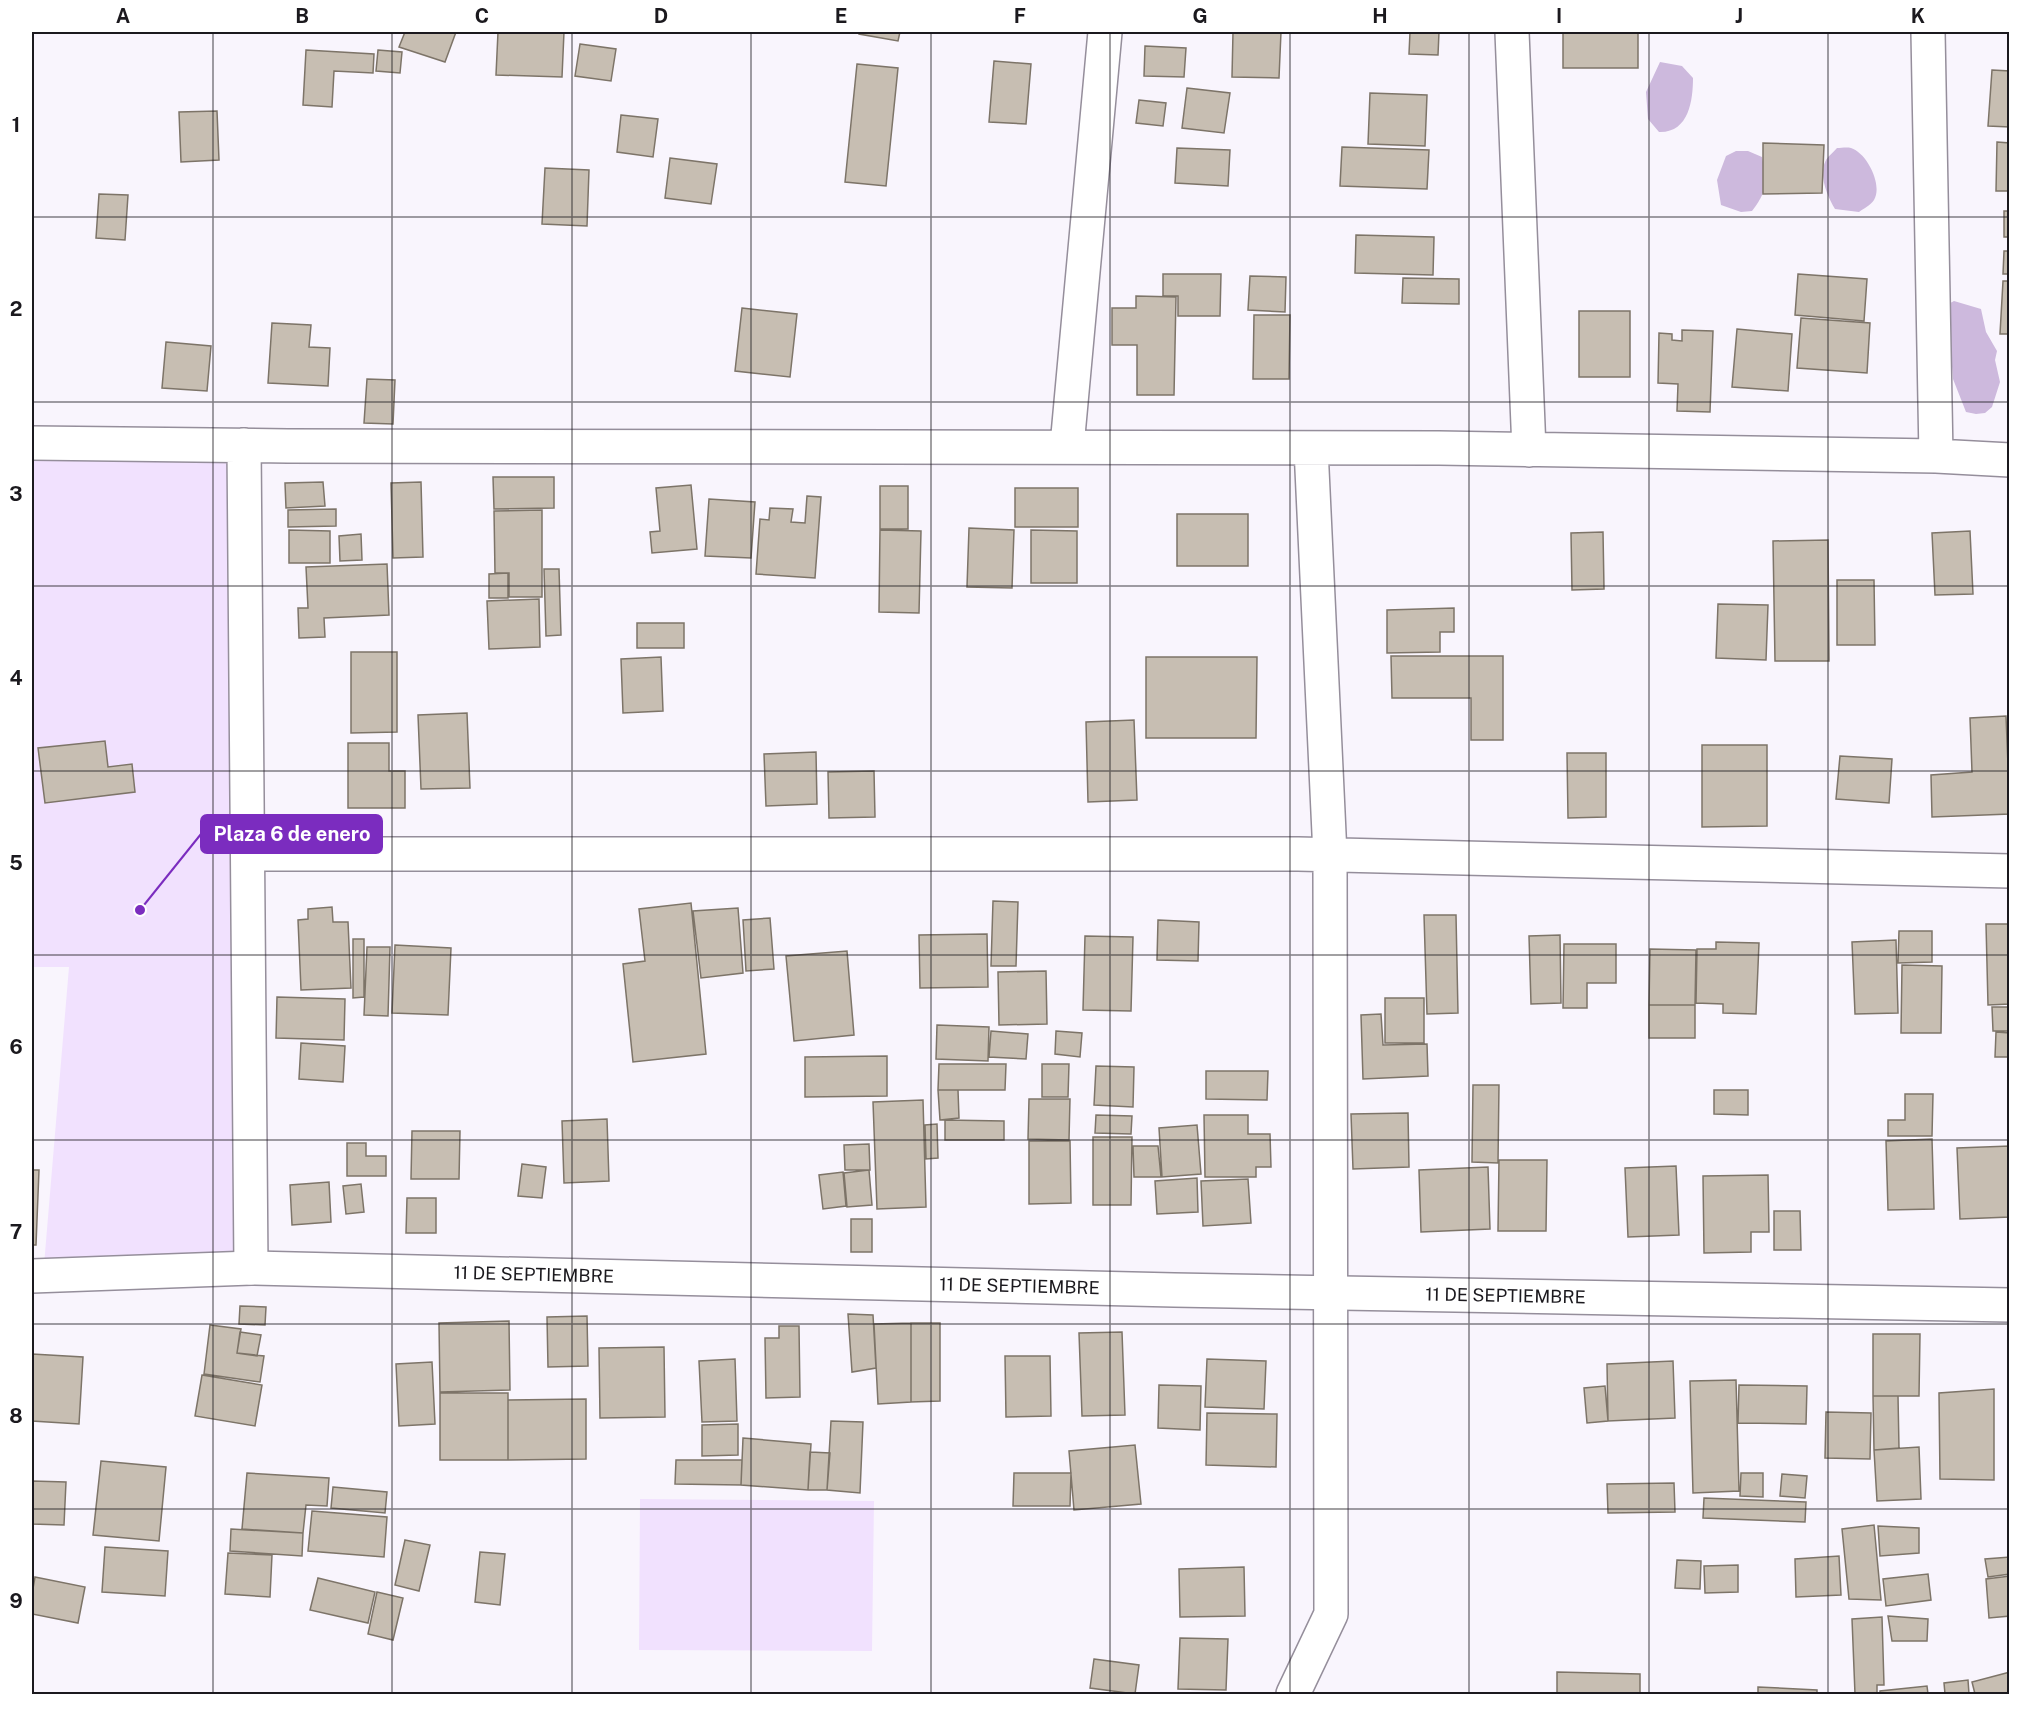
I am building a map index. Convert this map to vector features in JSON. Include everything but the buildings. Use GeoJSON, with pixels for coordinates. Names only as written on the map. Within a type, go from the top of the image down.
{"type":"FeatureCollection","features":[{"type":"Feature","properties":{"kind":"street"},"geometry":{"type":"LineString","coordinates":[[1067,446],[1105,32]]}},
{"type":"Feature","properties":{"kind":"street"},"geometry":{"type":"LineString","coordinates":[[1512,32],[1529,450]]}},
{"type":"Feature","properties":{"kind":"street"},"geometry":{"type":"LineString","coordinates":[[1928,32],[1936,456]]}},
{"type":"Feature","properties":{"kind":"street"},"geometry":{"type":"LineString","coordinates":[[32,443],[1311,448],[1936,456],[2010,460]]}},
{"type":"Feature","properties":{"kind":"street"},"geometry":{"type":"LineString","coordinates":[[244,445],[251,1268]]}},
{"type":"Feature","properties":{"kind":"street"},"geometry":{"type":"LineString","coordinates":[[1293,1695],[1330,1614],[1332,1291],[1330,855],[1311,448]]}},
{"type":"Feature","properties":{"kind":"street"},"geometry":{"type":"LineString","coordinates":[[249,854],[1330,855],[2010,871]]}},
{"type":"Feature","properties":{"kind":"street","name":"11 DE SEPTIEMBRE"},"geometry":{"type":"LineString","coordinates":[[32,1276],[251,1268],[1150,1289],[2010,1305]]}},
{"type":"Feature","properties":{"kind":"shaded area"},"geometry":{"type":"Polygon","coordinates":[[[1660,62],[1682,66],[1693,78],[1690,105],[1683,121],[1669,131],[1659,132],[1648,119],[1646,92],[1660,62]]]}},
{"type":"Feature","properties":{"kind":"shaded area"},"geometry":{"type":"Polygon","coordinates":[[[1837,148],[1857,151],[1868,163],[1875,178],[1874,200],[1859,212],[1835,209],[1829,198],[1823,172],[1827,158],[1837,148]]]}},
{"type":"Feature","properties":{"kind":"shaded area"},"geometry":{"type":"Polygon","coordinates":[[[1736,151],[1748,151],[1762,157],[1765,186],[1761,198],[1752,211],[1741,212],[1721,205],[1717,180],[1726,156],[1736,151]]]}},
{"type":"Feature","properties":{"kind":"shaded area"},"geometry":{"type":"Polygon","coordinates":[[[1954,301],[1981,309],[1986,332],[1997,351],[1995,360],[2000,382],[1992,407],[1985,413],[1966,412],[1953,379],[1951,354],[1936,346],[1937,310],[1954,301]]]}},
{"type":"Feature","properties":{"kind":"shaded area"},"geometry":{"type":"Polygon","coordinates":[[[32,443],[244,445],[251,1268],[43,1277],[69,967],[32,967],[32,443]]]}},
{"type":"Feature","properties":{"kind":"shaded area"},"geometry":{"type":"Polygon","coordinates":[[[640,1499],[874,1501],[872,1651],[639,1650],[640,1499]]]}},
{"type":"Feature","properties":{"kind":"place","name":"Plaza 6 de enero"},"geometry":{"type":"Point","coordinates":[140,910]}}]}
